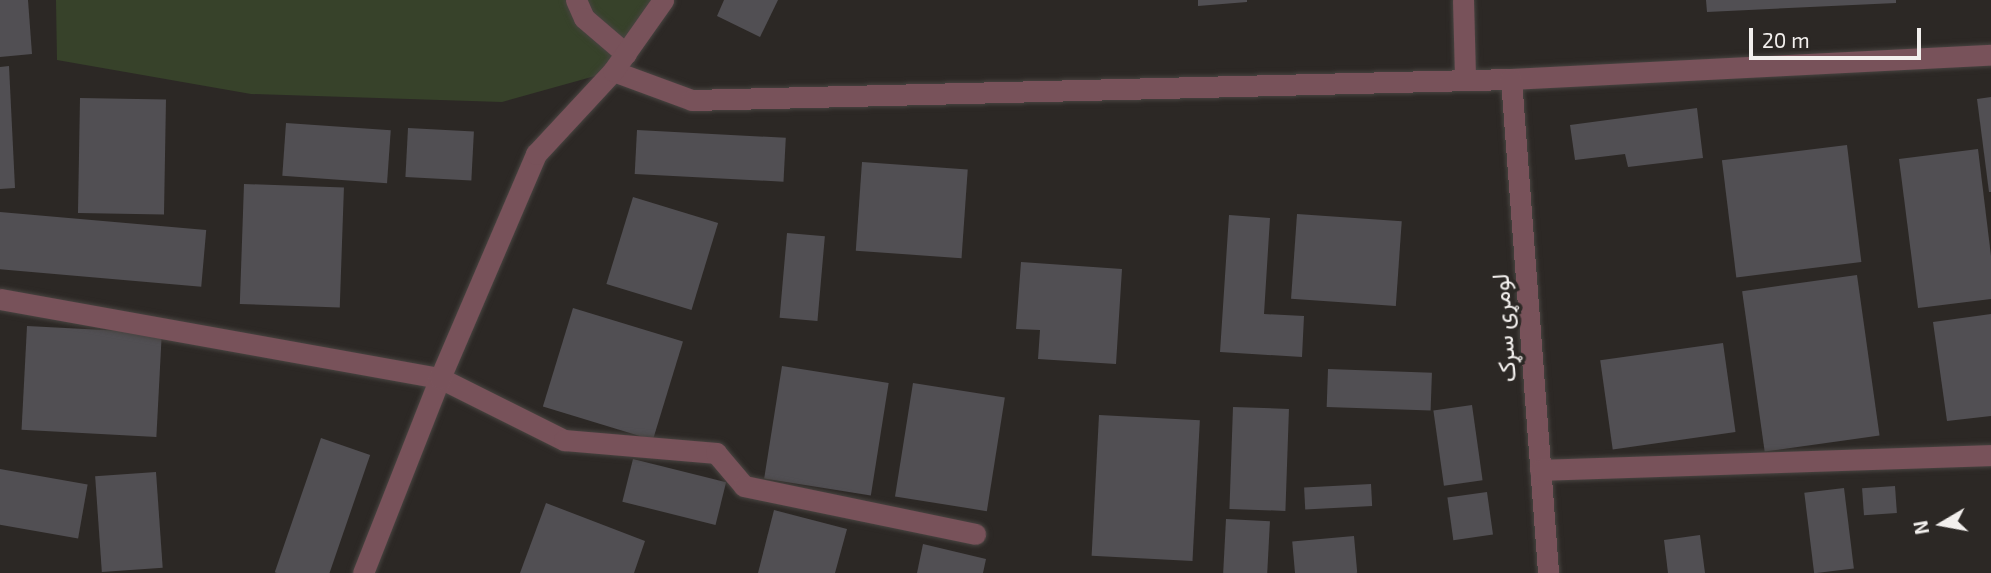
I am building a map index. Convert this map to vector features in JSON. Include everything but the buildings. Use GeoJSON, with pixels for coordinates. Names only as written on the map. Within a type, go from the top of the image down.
{"type":"FeatureCollection","features":[{"type":"Feature","properties":{"kind":"street"},"geometry":{"type":"LineString","coordinates":[[576,0],[584,18],[619,62],[692,100],[1511,79],[1991,55]]}},
{"type":"Feature","properties":{"kind":"street"},"geometry":{"type":"LineString","coordinates":[[363,573],[440,378],[536,154],[619,62],[663,0]]}},
{"type":"Feature","properties":{"kind":"street"},"geometry":{"type":"LineString","coordinates":[[1463,0],[1465,79]]}},
{"type":"Feature","properties":{"kind":"street","name":"لومړی سړک"},"geometry":{"type":"LineString","coordinates":[[1511,79],[1548,573]]}},
{"type":"Feature","properties":{"kind":"street"},"geometry":{"type":"LineString","coordinates":[[0,299],[440,378],[564,440],[716,453],[744,486],[975,534]]}},
{"type":"Feature","properties":{"kind":"street"},"geometry":{"type":"LineString","coordinates":[[1540,470],[1991,456]]}},
{"type":"Feature","properties":{"kind":"green space"},"geometry":{"type":"Polygon","coordinates":[[[56,0],[663,0],[613,71],[502,102],[251,94],[57,60],[56,0]]]}}]}
